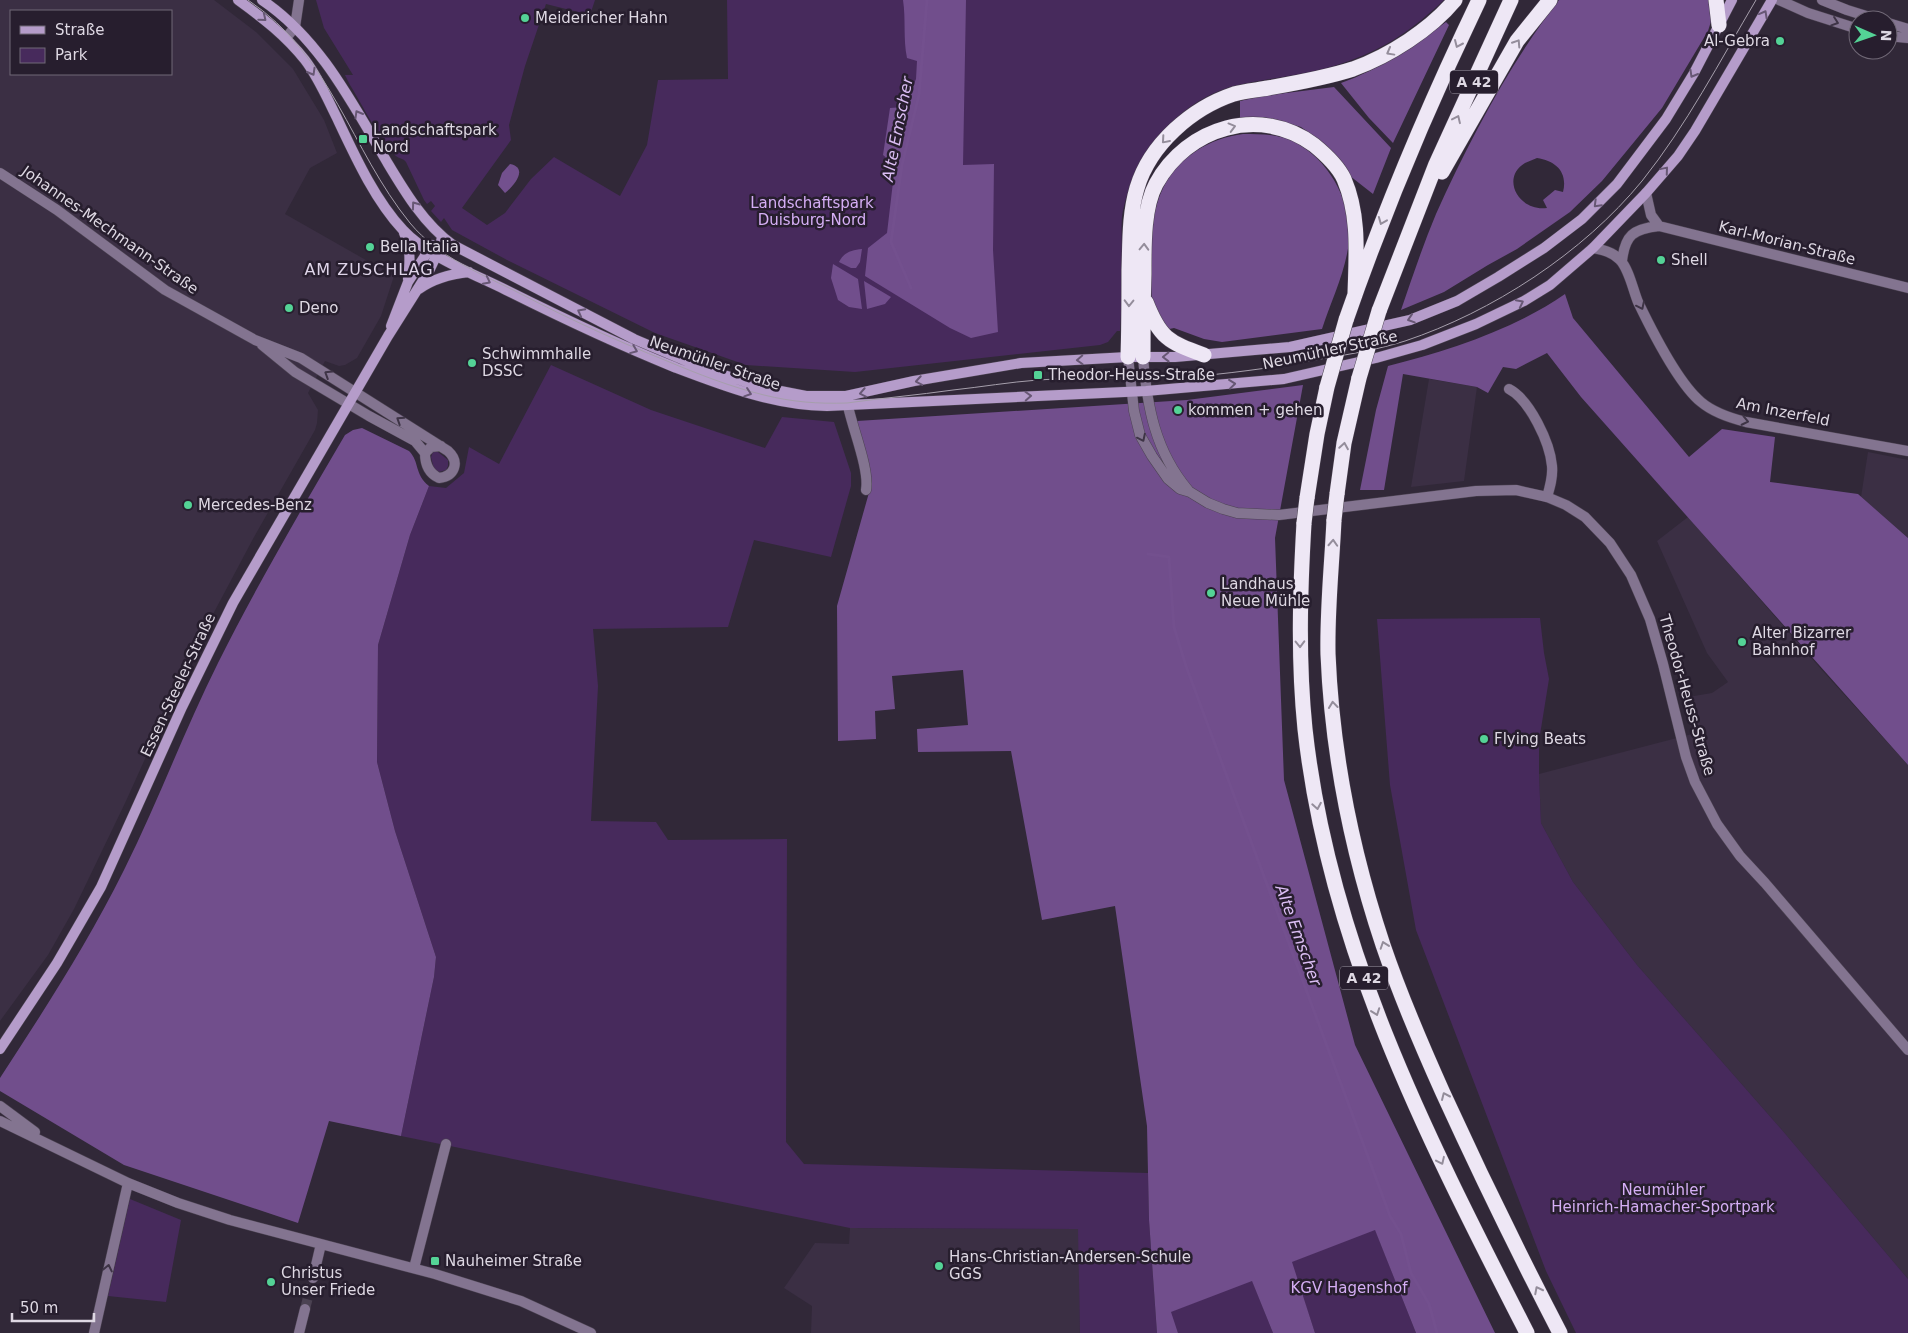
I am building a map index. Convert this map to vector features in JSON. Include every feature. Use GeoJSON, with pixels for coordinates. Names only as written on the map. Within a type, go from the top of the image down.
{"type":"FeatureCollection","features":[{"type":"Feature","properties":{"kind":"highway"},"geometry":{"type":"LineString","coordinates":[[1136,357],[1130,219],[1137,186],[1147,165],[1164,140],[1188,118],[1213,102],[1236,94],[1320,79],[1355,68],[1402,45],[1455,0]]}},
{"type":"Feature","properties":{"kind":"highway","name":"A 42"},"geometry":{"type":"LineString","coordinates":[[1479,0],[1400,176],[1370,250],[1346,320],[1317,434],[1307,498],[1300,604],[1300,647],[1303,706],[1309,760],[1318,812],[1339,903],[1356,957],[1382,1030],[1443,1166],[1527,1333]]}},
{"type":"Feature","properties":{"kind":"highway","name":"A 42"},"geometry":{"type":"LineString","coordinates":[[1511,0],[1440,167],[1408,232],[1379,312],[1359,378],[1344,443],[1334,520],[1328,653],[1338,754],[1347,808],[1358,860],[1383,945],[1415,1030],[1470,1152],[1560,1333]]}},
{"type":"Feature","properties":{"kind":"highway"},"geometry":{"type":"LineString","coordinates":[[1440,167],[1517,41],[1550,0]]}},
{"type":"Feature","properties":{"kind":"highway"},"geometry":{"type":"LineString","coordinates":[[1716,0],[1719,25]]}},
{"type":"Feature","properties":{"kind":"highway"},"geometry":{"type":"LineString","coordinates":[[1136,357],[1143,296],[1144,242],[1147,214],[1155,186],[1170,164],[1188,146],[1210,133],[1240,125],[1260,124],[1283,129],[1305,139],[1326,154],[1343,178],[1353,205],[1356,228],[1355,295]]}},
{"type":"Feature","properties":{"kind":"highway"},"geometry":{"type":"LineString","coordinates":[[1143,296],[1152,318],[1164,336],[1178,346],[1204,355]]}},
{"type":"Feature","properties":{"kind":"main road","name":"Neumühler Straße"},"geometry":{"type":"LineString","coordinates":[[238,0],[286,38],[306,61],[374,190],[402,229],[433,252],[562,318],[630,349],[702,378],[761,397],[804,406],[846,401],[1131,391],[1284,378],[1404,350],[1476,324],[1524,301],[1543,289],[1593,248],[1646,193],[1678,156],[1695,132],[1772,0]]}},
{"type":"Feature","properties":{"kind":"main road","name":"Neumühler Straße"},"geometry":{"type":"LineString","coordinates":[[262,0],[296,27],[317,51],[339,83],[407,194],[442,236],[466,253],[626,335],[705,369],[765,388],[846,401],[914,381],[1021,363],[1204,355],[1290,347],[1410,320],[1457,301],[1498,278],[1544,248],[1582,219],[1617,184],[1666,119],[1694,73],[1732,0]]}},
{"type":"Feature","properties":{"kind":"main road"},"geometry":{"type":"LineString","coordinates":[[402,229],[409,244],[408,282]]}},
{"type":"Feature","properties":{"kind":"main road","name":"Essen-Steeler-Straße"},"geometry":{"type":"LineString","coordinates":[[0,1049],[58,964],[101,887],[232,603],[416,291],[442,236]]}},
{"type":"Feature","properties":{"kind":"main road","name":"Essen-Steeler-Straße"},"geometry":{"type":"LineString","coordinates":[[388,336],[395,312],[408,282],[433,252]]}},
{"type":"Feature","properties":{"kind":"main road"},"geometry":{"type":"LineString","coordinates":[[416,291],[436,279],[469,272]]}},
{"type":"Feature","properties":{"kind":"street"},"geometry":{"type":"LineString","coordinates":[[286,38],[296,27],[299,0]]}},
{"type":"Feature","properties":{"kind":"street"},"geometry":{"type":"LineString","coordinates":[[1779,0],[1808,13],[1848,26]]}},
{"type":"Feature","properties":{"kind":"street"},"geometry":{"type":"LineString","coordinates":[[1822,0],[1848,10]]}},
{"type":"Feature","properties":{"kind":"street","name":"Johannes-Mechmann-Straße"},"geometry":{"type":"LineString","coordinates":[[0,173],[57,210],[165,290],[256,340],[301,358],[356,391]]}},
{"type":"Feature","properties":{"kind":"street"},"geometry":{"type":"LineString","coordinates":[[1593,248],[1611,253],[1622,262],[1626,241],[1631,235],[1647,228],[1659,226],[1651,215],[1646,193]]}},
{"type":"Feature","properties":{"kind":"street","name":"Karl-Morian-Straße"},"geometry":{"type":"LineString","coordinates":[[1659,226],[1908,288]]}},
{"type":"Feature","properties":{"kind":"street","name":"Am Inzerfeld"},"geometry":{"type":"LineString","coordinates":[[1622,262],[1638,302],[1660,342],[1681,379],[1701,402],[1728,418],[1908,451]]}},
{"type":"Feature","properties":{"kind":"street","name":"Johannes-Mechmann-Straße"},"geometry":{"type":"LineString","coordinates":[[256,340],[295,372],[348,404]]}},
{"type":"Feature","properties":{"kind":"street","name":"Theodor-Heuss-Straße"},"geometry":{"type":"LineString","coordinates":[[1136,357],[1146,390],[1156,436],[1177,476],[1190,492]]}},
{"type":"Feature","properties":{"kind":"street","name":"Theodor-Heuss-Straße"},"geometry":{"type":"LineString","coordinates":[[1136,357],[1131,391],[1140,435],[1168,479],[1180,489],[1223,509],[1254,515],[1279,515],[1476,491],[1516,490],[1547,497],[1566,505],[1585,517],[1610,543],[1630,575],[1650,619],[1686,757],[1695,782],[1717,824],[1740,856],[1765,882],[1908,1050]]}},
{"type":"Feature","properties":{"kind":"street"},"geometry":{"type":"LineString","coordinates":[[1509,389],[1517,393],[1544,434],[1552,465],[1552,476],[1547,497]]}},
{"type":"Feature","properties":{"kind":"street"},"geometry":{"type":"LineString","coordinates":[[348,404],[415,442],[425,453],[425,461],[430,472],[439,478],[448,476],[454,469],[454,459],[448,450],[356,391]]}},
{"type":"Feature","properties":{"kind":"street"},"geometry":{"type":"LineString","coordinates":[[846,401],[867,476],[866,490]]}},
{"type":"Feature","properties":{"kind":"street"},"geometry":{"type":"LineString","coordinates":[[425,453],[431,447],[441,446]]}},
{"type":"Feature","properties":{"kind":"street"},"geometry":{"type":"LineString","coordinates":[[0,1106],[54,1146]]}},
{"type":"Feature","properties":{"kind":"street"},"geometry":{"type":"LineString","coordinates":[[0,1121],[128,1184],[230,1220],[414,1268],[521,1301],[591,1333]]}},
{"type":"Feature","properties":{"kind":"street"},"geometry":{"type":"LineString","coordinates":[[414,1268],[446,1144]]}},
{"type":"Feature","properties":{"kind":"street"},"geometry":{"type":"LineString","coordinates":[[94,1333],[128,1184]]}},
{"type":"Feature","properties":{"kind":"street"},"geometry":{"type":"LineString","coordinates":[[313,1278],[321,1244]]}},
{"type":"Feature","properties":{"kind":"street"},"geometry":{"type":"LineString","coordinates":[[299,1333],[305,1309]]}},
{"type":"Feature","properties":{"kind":"shaded area"},"geometry":{"type":"Polygon","coordinates":[[[0,0],[214,0],[256,32],[293,69],[324,120],[337,153],[310,168],[285,214],[394,276],[381,316],[357,358],[345,365],[339,366],[325,361],[308,393],[318,410],[315,430],[254,537],[195,648],[126,801],[74,909],[48,955],[0,1021],[0,0]]]}},
{"type":"Feature","properties":{"kind":"shaded area"},"geometry":{"type":"Polygon","coordinates":[[[903,0],[966,0],[963,165],[994,164],[993,250],[998,332],[971,338],[950,328],[865,276],[868,248],[887,233],[895,165],[883,155],[890,108],[904,107],[916,79],[917,61],[907,58],[903,0]]]}},
{"type":"Feature","properties":{"kind":"shaded area"},"geometry":{"type":"Polygon","coordinates":[[[1559,0],[1712,0],[1713,15],[1708,31],[1662,108],[1602,181],[1570,212],[1517,249],[1444,292],[1401,310],[1431,226],[1462,159],[1507,76],[1559,0]],[[1537,158],[1525,163],[1518,169],[1514,177],[1516,193],[1528,205],[1537,208],[1547,208],[1543,200],[1555,190],[1563,192],[1564,179],[1562,173],[1555,165],[1537,158]]]}},
{"type":"Feature","properties":{"kind":"shaded area"},"geometry":{"type":"Polygon","coordinates":[[[1446,22],[1449,25],[1393,143],[1369,118],[1341,83],[1395,57],[1446,22]]]}},
{"type":"Feature","properties":{"kind":"shaded area"},"geometry":{"type":"Polygon","coordinates":[[[1334,87],[1391,148],[1373,194],[1350,176],[1330,149],[1301,127],[1263,117],[1240,118],[1240,101],[1262,96],[1334,87]]]}},
{"type":"Feature","properties":{"kind":"shaded area"},"geometry":{"type":"Polygon","coordinates":[[[1243,134],[1276,136],[1295,142],[1319,160],[1336,184],[1342,198],[1347,212],[1349,241],[1342,275],[1322,329],[1222,342],[1204,339],[1174,328],[1165,330],[1155,313],[1151,289],[1151,235],[1159,197],[1169,177],[1186,158],[1207,145],[1231,136],[1243,134]]]}},
{"type":"Feature","properties":{"kind":"shaded area"},"geometry":{"type":"Polygon","coordinates":[[[510,164],[516,166],[519,173],[516,182],[505,193],[498,185],[502,173],[510,164]]]}},
{"type":"Feature","properties":{"kind":"shaded area"},"geometry":{"type":"Polygon","coordinates":[[[862,249],[860,262],[856,268],[851,268],[839,262],[849,252],[862,249]]]}},
{"type":"Feature","properties":{"kind":"shaded area"},"geometry":{"type":"Polygon","coordinates":[[[833,264],[858,279],[862,309],[849,307],[838,300],[831,278],[833,264]]]}},
{"type":"Feature","properties":{"kind":"shaded area"},"geometry":{"type":"Polygon","coordinates":[[[864,281],[891,297],[885,304],[867,309],[864,281]]]}},
{"type":"Feature","properties":{"kind":"shaded area"},"geometry":{"type":"Polygon","coordinates":[[[1565,294],[1573,318],[1689,457],[1722,429],[1775,437],[1770,482],[1858,494],[1908,538],[1908,765],[1581,397],[1547,353],[1516,369],[1503,367],[1488,393],[1477,387],[1403,374],[1384,490],[1360,490],[1376,410],[1388,366],[1480,338],[1525,318],[1565,294]]]}},
{"type":"Feature","properties":{"kind":"shaded area"},"geometry":{"type":"Polygon","coordinates":[[[1429,379],[1477,387],[1464,481],[1411,487],[1429,379]]]}},
{"type":"Feature","properties":{"kind":"shaded area"},"geometry":{"type":"Polygon","coordinates":[[[1303,385],[1275,538],[1284,780],[1355,1045],[1495,1333],[1416,1333],[1375,1230],[1292,1262],[1315,1333],[1273,1333],[1252,1281],[1171,1312],[1178,1333],[1157,1333],[1149,1220],[1147,1126],[1115,906],[1042,920],[1011,751],[918,752],[917,729],[968,725],[963,670],[892,676],[895,709],[875,711],[876,739],[838,741],[837,606],[872,482],[857,421],[1187,400],[1303,385]]]}},
{"type":"Feature","properties":{"kind":"shaded area"},"geometry":{"type":"Polygon","coordinates":[[[362,428],[409,451],[415,459],[421,477],[429,486],[410,535],[378,645],[377,762],[395,831],[436,957],[434,977],[401,1136],[329,1121],[298,1223],[124,1165],[0,1091],[0,1078],[65,976],[110,897],[206,689],[264,576],[345,435],[353,430],[362,428]]]}},
{"type":"Feature","properties":{"kind":"shaded area"},"geometry":{"type":"Polygon","coordinates":[[[1868,452],[1908,460],[1908,538],[1861,497],[1868,452]]]}},
{"type":"Feature","properties":{"kind":"shaded area"},"geometry":{"type":"Polygon","coordinates":[[[1688,517],[1908,765],[1908,1279],[1782,1130],[1637,965],[1573,882],[1541,823],[1539,774],[1696,733],[1688,697],[1712,693],[1728,682],[1707,653],[1657,541],[1688,517]]]}},
{"type":"Feature","properties":{"kind":"shaded area","name":"Hans-Christian-Andersen-Schule GGS"},"geometry":{"type":"Polygon","coordinates":[[[850,1228],[1079,1229],[1080,1333],[811,1333],[812,1306],[784,1288],[815,1243],[849,1244],[850,1228]]]}},
{"type":"Feature","properties":{"kind":"green space","name":"Landschaftspark Duisburg-Nord"},"geometry":{"type":"Polygon","coordinates":[[[316,0],[595,0],[590,15],[546,4],[525,66],[509,125],[511,140],[462,208],[487,225],[505,213],[531,179],[554,157],[620,196],[647,145],[658,80],[728,79],[727,0],[1444,0],[1400,36],[1363,56],[1321,70],[1234,86],[1213,94],[1193,105],[1175,119],[1146,154],[1135,174],[1127,195],[1122,217],[1120,331],[1117,331],[1108,342],[1100,345],[855,372],[746,365],[655,333],[507,260],[452,230],[444,218],[441,222],[431,211],[435,206],[431,201],[427,204],[424,200],[406,162],[390,150],[372,123],[345,75],[353,75],[324,28],[316,0]]]}},
{"type":"Feature","properties":{"kind":"green space"},"geometry":{"type":"Polygon","coordinates":[[[551,365],[651,410],[765,448],[782,417],[834,422],[851,473],[851,486],[831,557],[754,540],[728,627],[593,629],[598,686],[591,821],[656,822],[668,840],[787,839],[786,1142],[804,1164],[1148,1173],[1149,1220],[1157,1333],[1080,1333],[1078,1229],[850,1228],[401,1136],[434,977],[436,957],[395,831],[377,762],[378,645],[410,535],[429,486],[446,488],[464,473],[469,447],[499,464],[551,365]]]}},
{"type":"Feature","properties":{"kind":"green space"},"geometry":{"type":"Polygon","coordinates":[[[433,452],[438,452],[448,460],[446,470],[439,472],[434,469],[431,457],[433,452]]]}},
{"type":"Feature","properties":{"kind":"green space","name":"Neumühler Heinrich-Hamacher-Sportpark"},"geometry":{"type":"Polygon","coordinates":[[[1540,618],[1549,679],[1539,741],[1541,823],[1573,882],[1637,965],[1782,1130],[1908,1279],[1908,1333],[1576,1333],[1546,1271],[1416,930],[1390,785],[1377,619],[1540,618]]]}},
{"type":"Feature","properties":{"kind":"green space"},"geometry":{"type":"Polygon","coordinates":[[[130,1199],[181,1220],[166,1302],[108,1296],[130,1199]]]}},
{"type":"Feature","properties":{"kind":"green space","name":"KGV Hagenshof"},"geometry":{"type":"Polygon","coordinates":[[[1375,1229],[1416,1333],[1315,1333],[1291,1262],[1375,1229]]]}},
{"type":"Feature","properties":{"kind":"green space","name":"KGV Hagenshof"},"geometry":{"type":"Polygon","coordinates":[[[1252,1280],[1273,1333],[1178,1333],[1170,1312],[1252,1280]]]}},
{"type":"Feature","properties":{"kind":"waterway","name":"Alte Emscher"},"geometry":{"type":"LineString","coordinates":[[911,288],[891,242],[902,165],[919,95],[927,0]]}},
{"type":"Feature","properties":{"kind":"waterway","name":"Alte Emscher"},"geometry":{"type":"LineString","coordinates":[[1148,554],[1169,557],[1174,627],[1186,666],[1390,1216],[1401,1234],[1411,1273],[1429,1304],[1437,1333]]}},
{"type":"Feature","properties":{"kind":"tunnel"},"geometry":{"type":"LineString","coordinates":[[305,1309],[313,1278]]}},
{"type":"Feature","properties":{"kind":"tram line"},"geometry":{"type":"LineString","coordinates":[[248,0],[277,23],[300,48],[338,105],[389,194],[421,235],[448,256],[575,321],[630,346],[703,375],[739,388],[774,397],[805,402],[836,403],[1038,380],[1179,377],[1247,371],[1376,349],[1438,329],[1503,297],[1534,277],[1564,256],[1618,207],[1642,181],[1673,138],[1702,93],[1756,0]]}},
{"type":"Feature","properties":{"kind":"place","name":"Meidericher Hahn"},"geometry":{"type":"Point","coordinates":[525,18]}},
{"type":"Feature","properties":{"kind":"place","name":"Al-Gebra"},"geometry":{"type":"Point","coordinates":[1780,41]}},
{"type":"Feature","properties":{"kind":"place","name":"Landschaftspark Nord"},"geometry":{"type":"Point","coordinates":[363,139]}},
{"type":"Feature","properties":{"kind":"place","name":"Bella Italia"},"geometry":{"type":"Point","coordinates":[370,247]}},
{"type":"Feature","properties":{"kind":"place","name":"Shell"},"geometry":{"type":"Point","coordinates":[1661,260]}},
{"type":"Feature","properties":{"kind":"place","name":"Deno"},"geometry":{"type":"Point","coordinates":[289,308]}},
{"type":"Feature","properties":{"kind":"place","name":"Schwimmhalle DSSC"},"geometry":{"type":"Point","coordinates":[472,363]}},
{"type":"Feature","properties":{"kind":"place","name":"Theodor-Heuss-Straße"},"geometry":{"type":"Point","coordinates":[1038,375]}},
{"type":"Feature","properties":{"kind":"place","name":"kommen + gehen"},"geometry":{"type":"Point","coordinates":[1178,410]}},
{"type":"Feature","properties":{"kind":"place","name":"Mercedes-Benz"},"geometry":{"type":"Point","coordinates":[188,505]}},
{"type":"Feature","properties":{"kind":"place","name":"Landhaus Neue Mühle"},"geometry":{"type":"Point","coordinates":[1211,593]}},
{"type":"Feature","properties":{"kind":"place","name":"Alter Bizarrer Bahnhof"},"geometry":{"type":"Point","coordinates":[1742,642]}},
{"type":"Feature","properties":{"kind":"place","name":"Flying Beats"},"geometry":{"type":"Point","coordinates":[1484,739]}},
{"type":"Feature","properties":{"kind":"place","name":"Nauheimer Straße"},"geometry":{"type":"Point","coordinates":[435,1261]}},
{"type":"Feature","properties":{"kind":"place","name":"Hans-Christian-Andersen-Schule GGS"},"geometry":{"type":"Point","coordinates":[939,1266]}},
{"type":"Feature","properties":{"kind":"place","name":"Christus Unser Friede"},"geometry":{"type":"Point","coordinates":[271,1282]}},
{"type":"Feature","properties":{"kind":"district","name":"AM ZUSCHLAG"},"geometry":{"type":"Point","coordinates":[369,269]}}]}
